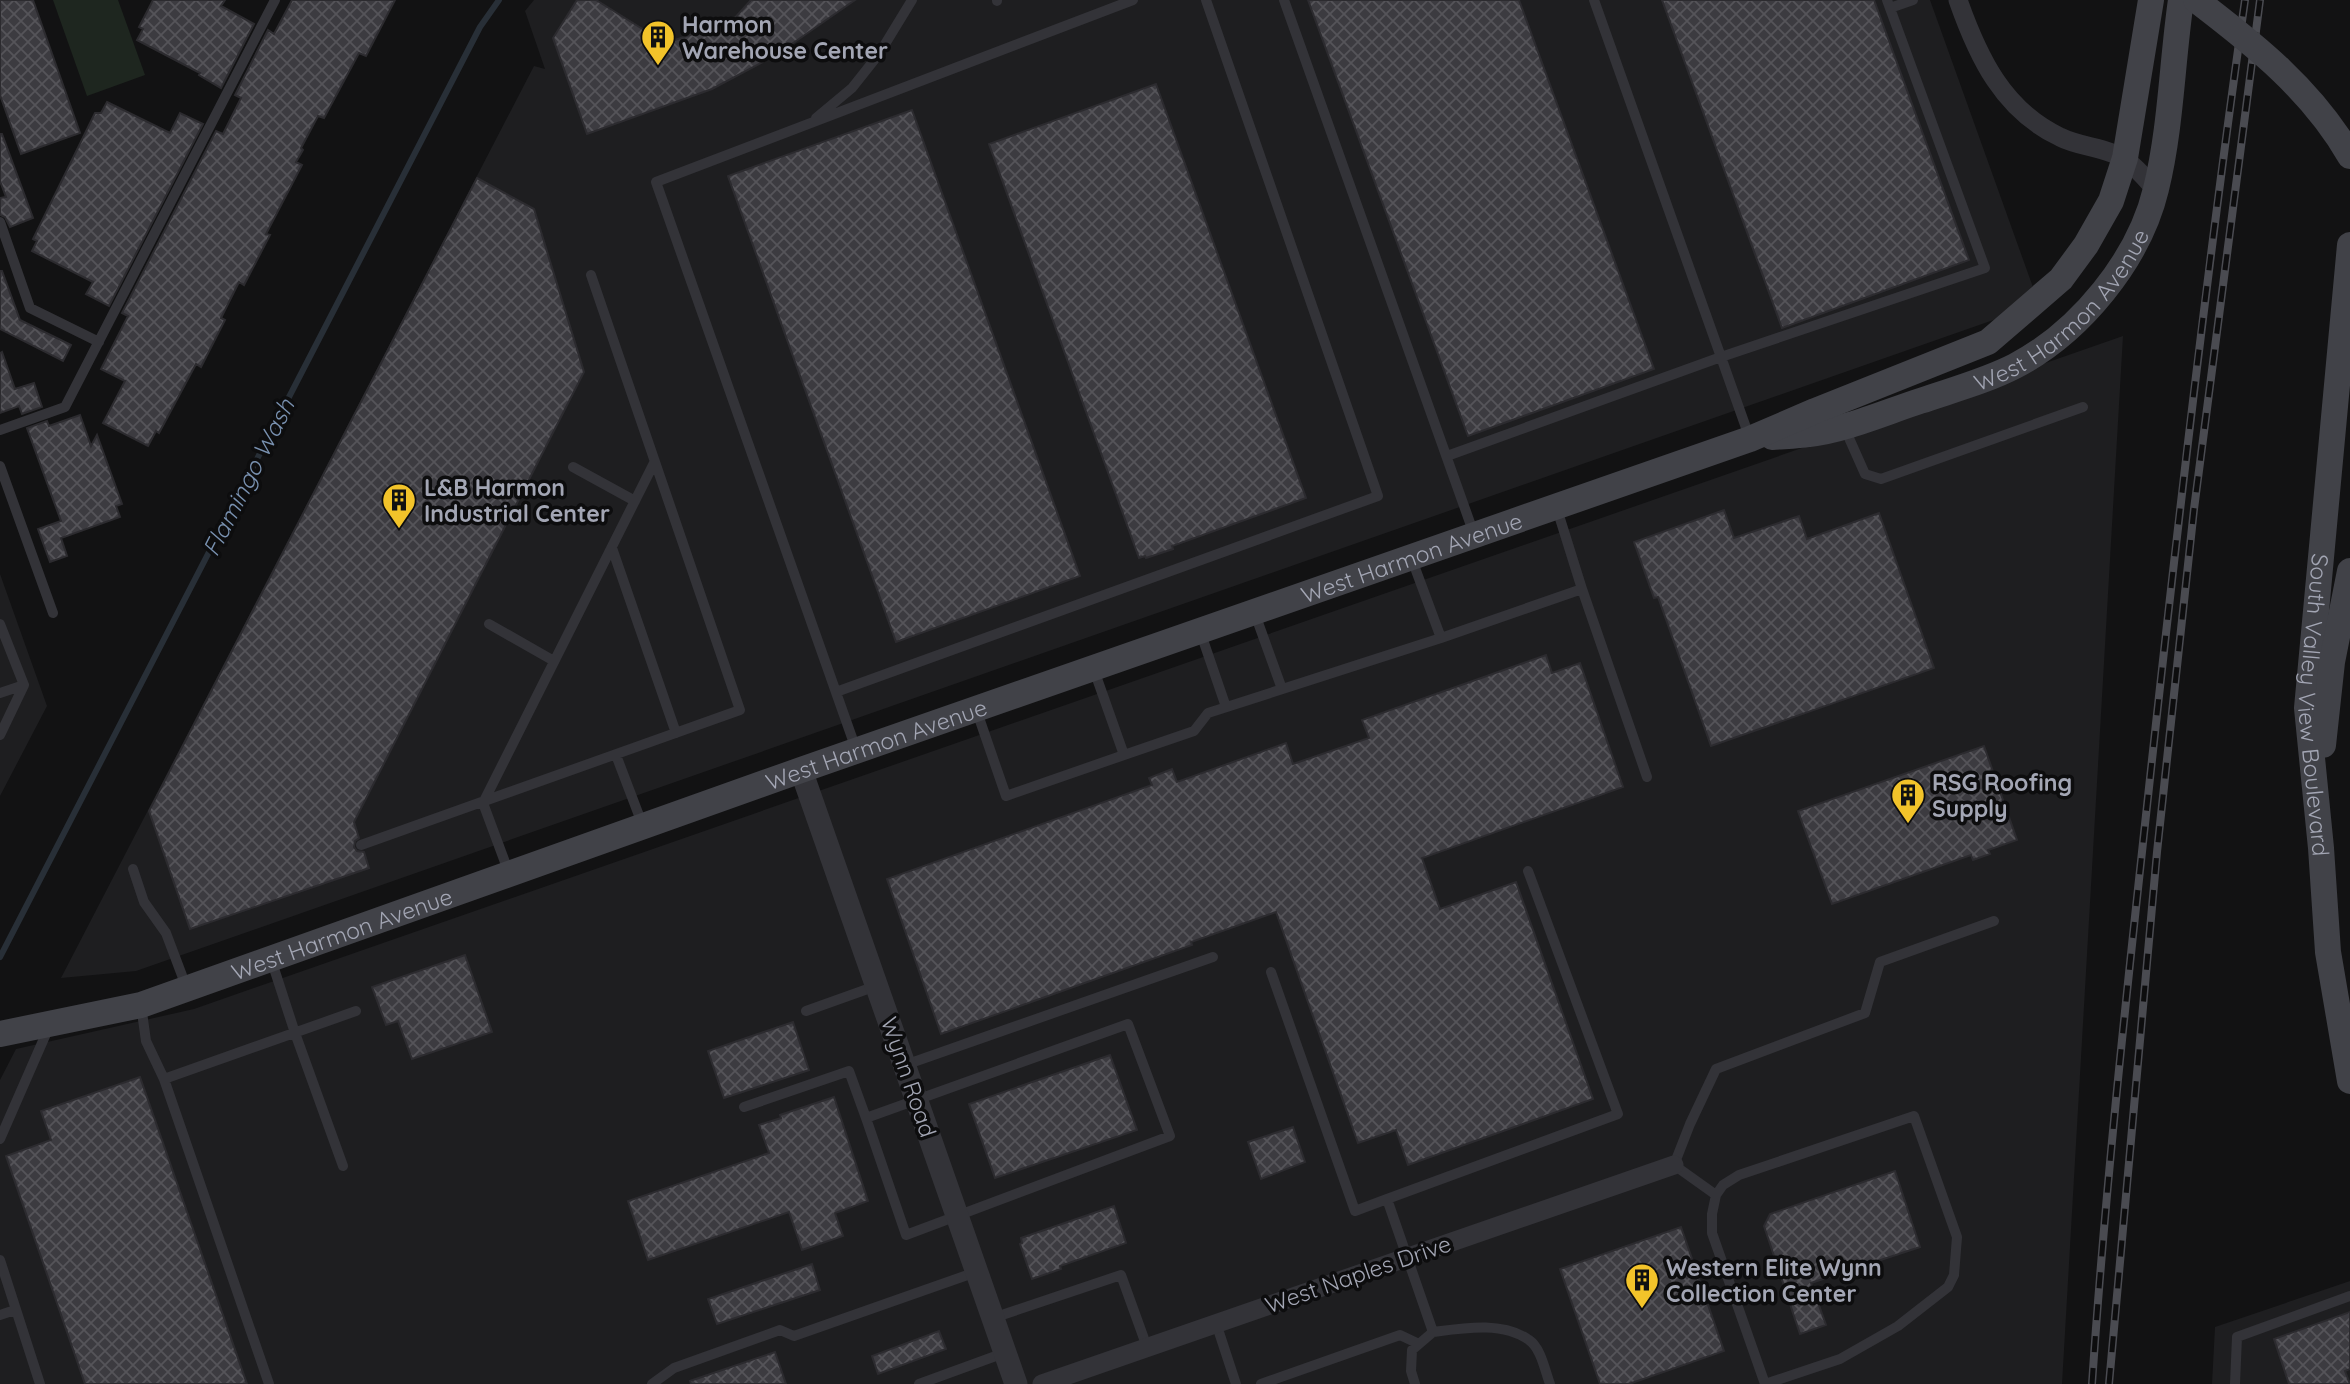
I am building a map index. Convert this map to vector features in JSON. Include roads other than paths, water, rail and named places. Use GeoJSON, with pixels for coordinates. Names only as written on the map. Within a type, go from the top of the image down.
{"type":"FeatureCollection","features":[{"type":"Feature","properties":{"kind":"main road","name":"West Harmon Avenue"},"geometry":{"type":"LineString","coordinates":[[0,1034],[141,1005],[802,769],[1750,439],[1812,434],[1839,414],[1988,342],[2061,279],[2087,245],[2111,201],[2125,158],[2151,0]]}},
{"type":"Feature","properties":{"kind":"main road","name":"West Harmon Avenue"},"geometry":{"type":"LineString","coordinates":[[1839,414],[1989,377],[2015,366],[2076,324],[2099,298],[2122,265],[2144,223],[2156,190],[2164,146],[2181,0]]}},
{"type":"Feature","properties":{"kind":"main road"},"geometry":{"type":"LineString","coordinates":[[2196,0],[2255,46],[2295,83],[2335,130],[2350,156]]}},
{"type":"Feature","properties":{"kind":"main road","name":"South Valley View Boulevard"},"geometry":{"type":"LineString","coordinates":[[2350,245],[2307,708],[2328,953],[2350,1081]]}},
{"type":"Feature","properties":{"kind":"main road"},"geometry":{"type":"LineString","coordinates":[[2321,848],[2324,722],[2332,662],[2350,571]]}},
{"type":"Feature","properties":{"kind":"street"},"geometry":{"type":"LineString","coordinates":[[1958,0],[1989,74],[2027,116],[2061,138],[2125,158],[2156,190]]}},
{"type":"Feature","properties":{"kind":"street","name":"Wynn Road"},"geometry":{"type":"LineString","coordinates":[[802,769],[1016,1384]]}},
{"type":"Feature","properties":{"kind":"street","name":"West Naples Drive"},"geometry":{"type":"LineString","coordinates":[[1042,1384],[1674,1165]]}},
{"type":"Feature","properties":{"kind":"lane"},"geometry":{"type":"LineString","coordinates":[[0,430],[65,407],[275,0]]}},
{"type":"Feature","properties":{"kind":"lane"},"geometry":{"type":"LineString","coordinates":[[810,124],[852,88],[879,54],[912,0]]}},
{"type":"Feature","properties":{"kind":"lane"},"geometry":{"type":"LineString","coordinates":[[856,751],[656,182],[1133,0]]}},
{"type":"Feature","properties":{"kind":"lane"},"geometry":{"type":"LineString","coordinates":[[836,692],[1378,496],[1206,0]]}},
{"type":"Feature","properties":{"kind":"lane"},"geometry":{"type":"LineString","coordinates":[[1284,0],[1475,535]]}},
{"type":"Feature","properties":{"kind":"lane"},"geometry":{"type":"LineString","coordinates":[[1594,0],[1750,439]]}},
{"type":"Feature","properties":{"kind":"lane"},"geometry":{"type":"LineString","coordinates":[[1447,456],[1720,357],[1985,268],[1889,4],[1913,0]]}},
{"type":"Feature","properties":{"kind":"lane"},"geometry":{"type":"LineString","coordinates":[[0,222],[30,307],[99,342]]}},
{"type":"Feature","properties":{"kind":"lane"},"geometry":{"type":"LineString","coordinates":[[361,845],[740,710],[591,275]]}},
{"type":"Feature","properties":{"kind":"lane"},"geometry":{"type":"LineString","coordinates":[[1839,414],[1865,474],[1881,479],[2083,407]]}},
{"type":"Feature","properties":{"kind":"lane"},"geometry":{"type":"LineString","coordinates":[[509,874],[483,803],[654,463]]}},
{"type":"Feature","properties":{"kind":"lane"},"geometry":{"type":"LineString","coordinates":[[0,466],[53,613]]}},
{"type":"Feature","properties":{"kind":"lane"},"geometry":{"type":"LineString","coordinates":[[573,467],[635,501]]}},
{"type":"Feature","properties":{"kind":"lane"},"geometry":{"type":"LineString","coordinates":[[1557,506],[1582,589],[1647,777]]}},
{"type":"Feature","properties":{"kind":"lane"},"geometry":{"type":"LineString","coordinates":[[612,548],[676,733]]}},
{"type":"Feature","properties":{"kind":"lane"},"geometry":{"type":"LineString","coordinates":[[1410,558],[1441,638]]}},
{"type":"Feature","properties":{"kind":"lane"},"geometry":{"type":"LineString","coordinates":[[976,709],[1006,796],[1194,731],[1208,713],[1441,638],[1582,589]]}},
{"type":"Feature","properties":{"kind":"lane"},"geometry":{"type":"LineString","coordinates":[[1255,612],[1282,689]]}},
{"type":"Feature","properties":{"kind":"lane"},"geometry":{"type":"LineString","coordinates":[[0,624],[24,685],[0,735]]}},
{"type":"Feature","properties":{"kind":"lane"},"geometry":{"type":"LineString","coordinates":[[489,624],[554,661]]}},
{"type":"Feature","properties":{"kind":"lane"},"geometry":{"type":"LineString","coordinates":[[1200,631],[1226,707]]}},
{"type":"Feature","properties":{"kind":"lane"},"geometry":{"type":"LineString","coordinates":[[1093,668],[1124,755]]}},
{"type":"Feature","properties":{"kind":"lane"},"geometry":{"type":"LineString","coordinates":[[0,693],[24,685]]}},
{"type":"Feature","properties":{"kind":"lane"},"geometry":{"type":"LineString","coordinates":[[616,755],[643,826]]}},
{"type":"Feature","properties":{"kind":"lane"},"geometry":{"type":"LineString","coordinates":[[133,869],[145,902],[166,933],[187,988]]}},
{"type":"Feature","properties":{"kind":"lane"},"geometry":{"type":"LineString","coordinates":[[1271,972],[1355,1211],[1618,1114],[1528,871]]}},
{"type":"Feature","properties":{"kind":"lane"},"geometry":{"type":"LineString","coordinates":[[1716,1195],[1674,1165],[1716,1069],[1865,1013],[1880,962],[1994,921]]}},
{"type":"Feature","properties":{"kind":"lane"},"geometry":{"type":"LineString","coordinates":[[904,1065],[1213,957]]}},
{"type":"Feature","properties":{"kind":"lane"},"geometry":{"type":"LineString","coordinates":[[271,959],[343,1166]]}},
{"type":"Feature","properties":{"kind":"lane"},"geometry":{"type":"LineString","coordinates":[[806,1011],[877,986]]}},
{"type":"Feature","properties":{"kind":"lane"},"geometry":{"type":"LineString","coordinates":[[141,1005],[146,1041],[164,1079],[269,1384]]}},
{"type":"Feature","properties":{"kind":"lane"},"geometry":{"type":"LineString","coordinates":[[164,1079],[356,1011]]}},
{"type":"Feature","properties":{"kind":"lane"},"geometry":{"type":"LineString","coordinates":[[0,1139],[51,1023]]}},
{"type":"Feature","properties":{"kind":"lane"},"geometry":{"type":"LineString","coordinates":[[744,1107],[849,1071],[906,1235],[1170,1136],[1128,1024],[866,1118]]}},
{"type":"Feature","properties":{"kind":"lane"},"geometry":{"type":"LineString","coordinates":[[1914,1116],[1957,1237],[1954,1275],[1948,1287],[1898,1326],[1840,1359],[1765,1384],[1712,1233],[1716,1195],[1723,1185],[1738,1175],[1914,1116]]}},
{"type":"Feature","properties":{"kind":"lane"},"geometry":{"type":"LineString","coordinates":[[1387,1199],[1433,1332]]}},
{"type":"Feature","properties":{"kind":"lane"},"geometry":{"type":"LineString","coordinates":[[0,1259],[40,1384]]}},
{"type":"Feature","properties":{"kind":"lane"},"geometry":{"type":"LineString","coordinates":[[652,1384],[674,1368],[780,1330],[794,1336],[977,1272]]}},
{"type":"Feature","properties":{"kind":"lane"},"geometry":{"type":"LineString","coordinates":[[993,1319],[1121,1275],[1147,1347]]}},
{"type":"Feature","properties":{"kind":"lane"},"geometry":{"type":"LineString","coordinates":[[2235,1384],[2237,1337],[2350,1296]]}},
{"type":"Feature","properties":{"kind":"lane"},"geometry":{"type":"LineString","coordinates":[[0,1315],[15,1310]]}},
{"type":"Feature","properties":{"kind":"lane"},"geometry":{"type":"LineString","coordinates":[[1216,1323],[1236,1384]]}},
{"type":"Feature","properties":{"kind":"lane"},"geometry":{"type":"LineString","coordinates":[[1415,1384],[1411,1371],[1412,1350],[1433,1332],[1471,1326],[1507,1331],[1531,1340],[1550,1384]]}},
{"type":"Feature","properties":{"kind":"lane"},"geometry":{"type":"LineString","coordinates":[[1261,1384],[1400,1335],[1419,1344]]}},
{"type":"Feature","properties":{"kind":"lane"},"geometry":{"type":"LineString","coordinates":[[919,1384],[1005,1353]]}},
{"type":"Feature","properties":{"kind":"waterway","name":"Flamingo Wash"},"geometry":{"type":"LineString","coordinates":[[0,957],[480,27],[499,0]]}},
{"type":"Feature","properties":{"kind":"railway"},"geometry":{"type":"LineString","coordinates":[[2092,1384],[2116,1095],[2158,705],[2205,302],[2245,0]]}},
{"type":"Feature","properties":{"kind":"railway"},"geometry":{"type":"LineString","coordinates":[[2109,1384],[2157,852],[2194,509],[2260,0]]}},
{"type":"Feature","properties":{"kind":"place","name":"Harmon Warehouse Center"},"geometry":{"type":"Point","coordinates":[658,67]}},
{"type":"Feature","properties":{"kind":"place","name":"L&B Harmon Industrial Center"},"geometry":{"type":"Point","coordinates":[399,530]}},
{"type":"Feature","properties":{"kind":"place","name":"RSG Roofing Supply"},"geometry":{"type":"Point","coordinates":[1908,825]}},
{"type":"Feature","properties":{"kind":"place","name":"Western Elite Wynn Collection Center"},"geometry":{"type":"Point","coordinates":[1642,1310]}}]}
